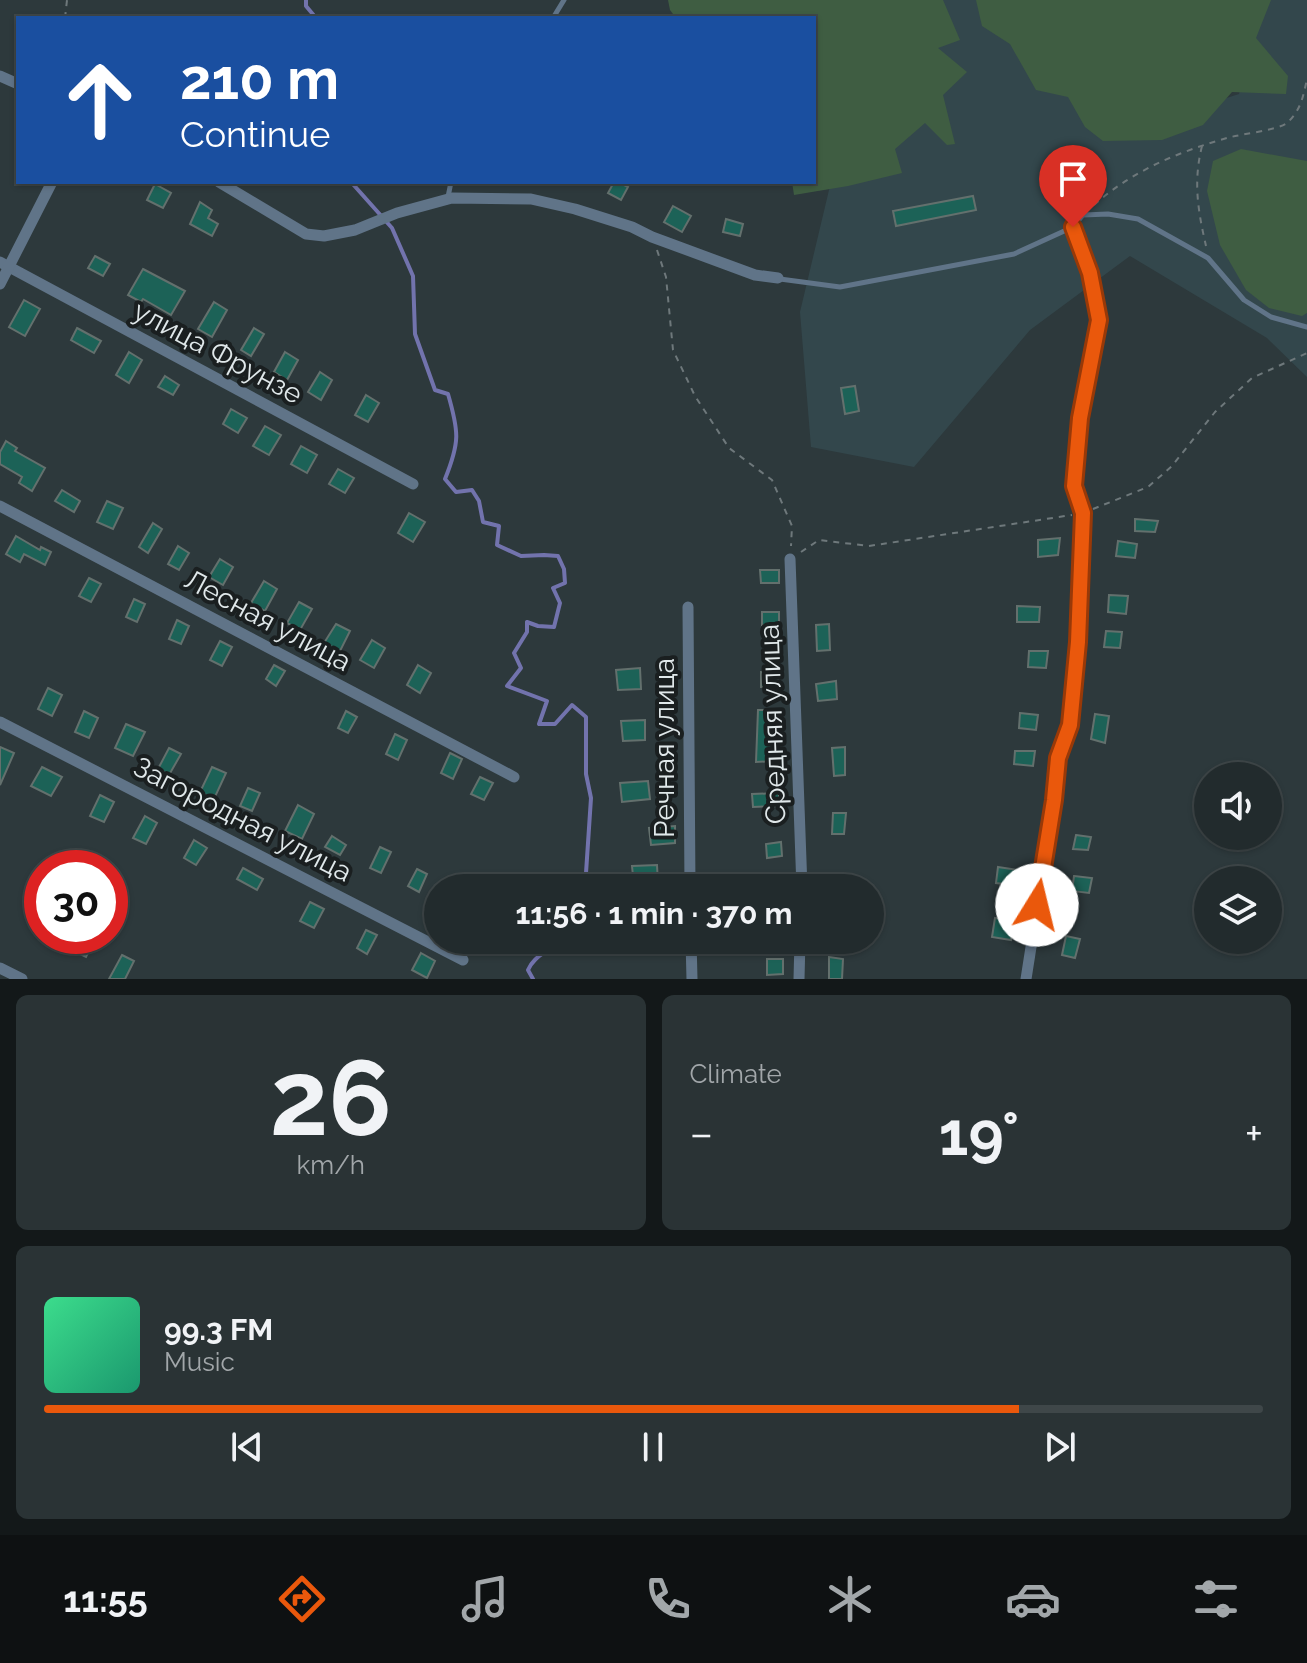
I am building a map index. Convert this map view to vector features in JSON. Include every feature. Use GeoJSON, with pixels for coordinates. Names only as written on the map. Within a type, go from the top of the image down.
{"type":"FeatureCollection","features":[{"type":"Feature","properties":{"kind":"street"},"geometry":{"type":"LineString","coordinates":[[0,284],[4,264],[51,184]]}},
{"type":"Feature","properties":{"kind":"street"},"geometry":{"type":"LineString","coordinates":[[222,184],[306,234],[324,236],[355,230],[397,213],[448,199],[531,199],[632,227],[755,275],[778,278]]}},
{"type":"Feature","properties":{"kind":"street","name":"улица Фрунзе"},"geometry":{"type":"LineString","coordinates":[[4,264],[413,484]]}},
{"type":"Feature","properties":{"kind":"street","name":"Лесная улица"},"geometry":{"type":"LineString","coordinates":[[0,506],[514,777]]}},
{"type":"Feature","properties":{"kind":"street"},"geometry":{"type":"LineString","coordinates":[[1026,979],[1058,758],[1070,725],[1078,642],[1083,513]]}},
{"type":"Feature","properties":{"kind":"street","name":"Средняя улица"},"geometry":{"type":"LineString","coordinates":[[790,559],[801,874]]}},
{"type":"Feature","properties":{"kind":"street","name":"Речная улица"},"geometry":{"type":"LineString","coordinates":[[688,607],[690,874]]}},
{"type":"Feature","properties":{"kind":"street","name":"Загородная улица"},"geometry":{"type":"LineString","coordinates":[[0,722],[463,960]]}},
{"type":"Feature","properties":{"kind":"street"},"geometry":{"type":"LineString","coordinates":[[691,954],[692,979]]}},
{"type":"Feature","properties":{"kind":"street"},"geometry":{"type":"LineString","coordinates":[[799,979],[800,954]]}},
{"type":"Feature","properties":{"kind":"street"},"geometry":{"type":"LineString","coordinates":[[0,968],[22,979]]}},
{"type":"Feature","properties":{"kind":"lane"},"geometry":{"type":"LineString","coordinates":[[448,199],[451,184]]}},
{"type":"Feature","properties":{"kind":"lane"},"geometry":{"type":"LineString","coordinates":[[778,278],[840,287],[1014,254],[1073,227],[1083,215],[1108,214],[1138,219],[1208,258],[1244,300],[1271,317],[1307,327]]}},
{"type":"Feature","properties":{"kind":"lane"},"geometry":{"type":"LineString","coordinates":[[1073,227],[1090,273],[1099,320],[1080,418],[1074,486],[1083,513]]}},
{"type":"Feature","properties":{"kind":"path"},"geometry":{"type":"LineString","coordinates":[[1083,215],[1112,189],[1147,168],[1202,145],[1284,126],[1302,107],[1307,79]]}},
{"type":"Feature","properties":{"kind":"path"},"geometry":{"type":"LineString","coordinates":[[1202,145],[1196,169],[1198,210],[1208,258]]}},
{"type":"Feature","properties":{"kind":"path"},"geometry":{"type":"LineString","coordinates":[[652,237],[666,277],[673,350],[695,396],[729,448],[772,480],[792,526],[790,559]]}},
{"type":"Feature","properties":{"kind":"path"},"geometry":{"type":"LineString","coordinates":[[790,559],[819,540],[869,546],[1083,513],[1148,487],[1172,466],[1215,412],[1252,378],[1307,353]]}},
{"type":"Feature","properties":{"kind":"shaded area"},"geometry":{"type":"Polygon","coordinates":[[[912,0],[1011,0],[1121,132],[1239,94],[1261,0],[1307,0],[1307,377],[1267,338],[1130,256],[1030,330],[914,467],[811,447],[800,312],[844,127],[912,0]]]}},
{"type":"Feature","properties":{"kind":"green space"},"geometry":{"type":"Polygon","coordinates":[[[668,0],[943,0],[960,40],[938,48],[967,72],[943,95],[955,144],[947,145],[925,123],[895,149],[902,173],[794,195],[792,184],[816,184],[816,16],[674,16],[668,0]]]}},
{"type":"Feature","properties":{"kind":"green space"},"geometry":{"type":"Polygon","coordinates":[[[976,0],[1271,0],[1256,38],[1288,76],[1286,94],[1232,92],[1203,125],[1162,140],[1103,141],[1085,127],[1068,97],[1036,90],[1010,44],[982,26],[976,0]]]}},
{"type":"Feature","properties":{"kind":"green space"},"geometry":{"type":"Polygon","coordinates":[[[1241,149],[1307,161],[1307,313],[1302,316],[1269,308],[1246,290],[1220,245],[1207,191],[1213,161],[1241,149]]]}},
{"type":"Feature","properties":{"kind":"building"},"geometry":{"type":"Polygon","coordinates":[[[155,184],[171,193],[163,208],[147,200],[155,184]]]}},
{"type":"Feature","properties":{"kind":"building"},"geometry":{"type":"Polygon","coordinates":[[[613,184],[628,187],[621,200],[608,193],[613,184]]]}},
{"type":"Feature","properties":{"kind":"building"},"geometry":{"type":"Polygon","coordinates":[[[973,196],[976,210],[896,226],[893,211],[973,196]]]}},
{"type":"Feature","properties":{"kind":"building"},"geometry":{"type":"Polygon","coordinates":[[[200,202],[212,210],[208,218],[218,224],[212,236],[190,224],[200,202]]]}},
{"type":"Feature","properties":{"kind":"building"},"geometry":{"type":"Polygon","coordinates":[[[673,206],[691,216],[682,232],[664,222],[673,206]]]}},
{"type":"Feature","properties":{"kind":"building"},"geometry":{"type":"Polygon","coordinates":[[[726,219],[743,224],[740,236],[723,232],[726,219]]]}},
{"type":"Feature","properties":{"kind":"building"},"geometry":{"type":"Polygon","coordinates":[[[95,256],[110,264],[103,276],[88,268],[95,256]]]}},
{"type":"Feature","properties":{"kind":"building"},"geometry":{"type":"Polygon","coordinates":[[[143,269],[185,291],[171,315],[143,299],[141,302],[128,295],[143,269]]]}},
{"type":"Feature","properties":{"kind":"building"},"geometry":{"type":"Polygon","coordinates":[[[24,300],[40,309],[25,336],[9,327],[24,300]]]}},
{"type":"Feature","properties":{"kind":"building"},"geometry":{"type":"Polygon","coordinates":[[[214,302],[227,310],[212,337],[198,329],[214,302]]]}},
{"type":"Feature","properties":{"kind":"building"},"geometry":{"type":"Polygon","coordinates":[[[77,328],[101,341],[94,353],[71,340],[77,328]]]}},
{"type":"Feature","properties":{"kind":"building"},"geometry":{"type":"Polygon","coordinates":[[[254,328],[264,334],[251,356],[241,350],[254,328]]]}},
{"type":"Feature","properties":{"kind":"building"},"geometry":{"type":"Polygon","coordinates":[[[129,352],[142,360],[129,383],[116,375],[129,352]]]}},
{"type":"Feature","properties":{"kind":"building"},"geometry":{"type":"Polygon","coordinates":[[[285,352],[298,360],[287,380],[274,372],[285,352]]]}},
{"type":"Feature","properties":{"kind":"building"},"geometry":{"type":"Polygon","coordinates":[[[320,372],[332,380],[321,400],[308,392],[320,372]]]}},
{"type":"Feature","properties":{"kind":"building"},"geometry":{"type":"Polygon","coordinates":[[[165,376],[179,385],[173,395],[158,387],[165,376]]]}},
{"type":"Feature","properties":{"kind":"building"},"geometry":{"type":"Polygon","coordinates":[[[855,386],[859,411],[845,414],[841,388],[855,386]]]}},
{"type":"Feature","properties":{"kind":"building"},"geometry":{"type":"Polygon","coordinates":[[[366,395],[379,403],[368,422],[355,415],[366,395]]]}},
{"type":"Feature","properties":{"kind":"building"},"geometry":{"type":"Polygon","coordinates":[[[231,409],[247,418],[238,433],[223,424],[231,409]]]}},
{"type":"Feature","properties":{"kind":"building"},"geometry":{"type":"Polygon","coordinates":[[[265,426],[281,435],[269,455],[253,446],[265,426]]]}},
{"type":"Feature","properties":{"kind":"building"},"geometry":{"type":"Polygon","coordinates":[[[6,441],[17,448],[15,451],[45,468],[32,491],[19,483],[22,477],[0,464],[0,452],[6,441]]]}},
{"type":"Feature","properties":{"kind":"building"},"geometry":{"type":"Polygon","coordinates":[[[301,446],[317,455],[307,473],[291,464],[301,446]]]}},
{"type":"Feature","properties":{"kind":"building"},"geometry":{"type":"Polygon","coordinates":[[[338,469],[354,478],[345,493],[329,484],[338,469]]]}},
{"type":"Feature","properties":{"kind":"building"},"geometry":{"type":"Polygon","coordinates":[[[62,490],[80,501],[74,512],[55,501],[62,490]]]}},
{"type":"Feature","properties":{"kind":"building"},"geometry":{"type":"Polygon","coordinates":[[[107,501],[123,508],[113,529],[97,522],[107,501]]]}},
{"type":"Feature","properties":{"kind":"building"},"geometry":{"type":"Polygon","coordinates":[[[409,513],[425,522],[413,542],[398,533],[409,513]]]}},
{"type":"Feature","properties":{"kind":"building"},"geometry":{"type":"Polygon","coordinates":[[[1135,519],[1158,521],[1155,532],[1135,531],[1135,519]]]}},
{"type":"Feature","properties":{"kind":"building"},"geometry":{"type":"Polygon","coordinates":[[[153,523],[162,529],[148,553],[139,547],[153,523]]]}},
{"type":"Feature","properties":{"kind":"building"},"geometry":{"type":"Polygon","coordinates":[[[16,536],[40,550],[41,547],[51,552],[45,565],[24,554],[20,562],[6,554],[16,536]]]}},
{"type":"Feature","properties":{"kind":"building"},"geometry":{"type":"Polygon","coordinates":[[[1060,538],[1058,555],[1038,557],[1038,540],[1060,538]]]}},
{"type":"Feature","properties":{"kind":"building"},"geometry":{"type":"Polygon","coordinates":[[[1118,541],[1137,544],[1135,558],[1116,556],[1118,541]]]}},
{"type":"Feature","properties":{"kind":"building"},"geometry":{"type":"Polygon","coordinates":[[[178,546],[189,553],[179,570],[168,564],[178,546]]]}},
{"type":"Feature","properties":{"kind":"building"},"geometry":{"type":"Polygon","coordinates":[[[220,559],[233,567],[223,585],[209,577],[220,559]]]}},
{"type":"Feature","properties":{"kind":"building"},"geometry":{"type":"Polygon","coordinates":[[[760,570],[779,570],[779,583],[761,583],[760,570]]]}},
{"type":"Feature","properties":{"kind":"building"},"geometry":{"type":"Polygon","coordinates":[[[89,578],[101,584],[91,602],[79,596],[89,578]]]}},
{"type":"Feature","properties":{"kind":"building"},"geometry":{"type":"Polygon","coordinates":[[[264,581],[277,589],[265,611],[251,603],[264,581]]]}},
{"type":"Feature","properties":{"kind":"building"},"geometry":{"type":"Polygon","coordinates":[[[1109,595],[1128,596],[1126,614],[1108,612],[1109,595]]]}},
{"type":"Feature","properties":{"kind":"building"},"geometry":{"type":"Polygon","coordinates":[[[134,599],[145,604],[137,622],[126,617],[134,599]]]}},
{"type":"Feature","properties":{"kind":"building"},"geometry":{"type":"Polygon","coordinates":[[[299,602],[312,609],[300,630],[287,623],[299,602]]]}},
{"type":"Feature","properties":{"kind":"building"},"geometry":{"type":"Polygon","coordinates":[[[1017,606],[1040,607],[1039,622],[1017,622],[1017,606]]]}},
{"type":"Feature","properties":{"kind":"building"},"geometry":{"type":"Polygon","coordinates":[[[762,612],[779,612],[779,625],[762,625],[762,612]]]}},
{"type":"Feature","properties":{"kind":"building"},"geometry":{"type":"Polygon","coordinates":[[[177,620],[189,626],[181,644],[169,639],[177,620]]]}},
{"type":"Feature","properties":{"kind":"building"},"geometry":{"type":"Polygon","coordinates":[[[336,624],[350,631],[340,651],[324,643],[336,624]]]}},
{"type":"Feature","properties":{"kind":"building"},"geometry":{"type":"Polygon","coordinates":[[[829,624],[830,650],[817,651],[816,625],[829,624]]]}},
{"type":"Feature","properties":{"kind":"building"},"geometry":{"type":"Polygon","coordinates":[[[1106,631],[1122,632],[1120,648],[1104,647],[1106,631]]]}},
{"type":"Feature","properties":{"kind":"building"},"geometry":{"type":"Polygon","coordinates":[[[372,640],[385,648],[374,668],[360,660],[372,640]]]}},
{"type":"Feature","properties":{"kind":"building"},"geometry":{"type":"Polygon","coordinates":[[[220,641],[232,647],[222,666],[210,660],[220,641]]]}},
{"type":"Feature","properties":{"kind":"building"},"geometry":{"type":"Polygon","coordinates":[[[1029,651],[1048,651],[1046,668],[1028,667],[1029,651]]]}},
{"type":"Feature","properties":{"kind":"building"},"geometry":{"type":"Polygon","coordinates":[[[274,665],[285,671],[276,686],[266,679],[274,665]]]}},
{"type":"Feature","properties":{"kind":"building"},"geometry":{"type":"Polygon","coordinates":[[[418,665],[431,673],[420,693],[407,685],[418,665]]]}},
{"type":"Feature","properties":{"kind":"building"},"geometry":{"type":"Polygon","coordinates":[[[640,668],[641,689],[618,690],[616,670],[640,668]]]}},
{"type":"Feature","properties":{"kind":"building"},"geometry":{"type":"Polygon","coordinates":[[[778,671],[778,686],[761,687],[761,672],[778,671]]]}},
{"type":"Feature","properties":{"kind":"building"},"geometry":{"type":"Polygon","coordinates":[[[836,681],[837,699],[818,701],[816,684],[836,681]]]}},
{"type":"Feature","properties":{"kind":"building"},"geometry":{"type":"Polygon","coordinates":[[[48,688],[62,695],[52,716],[38,709],[48,688]]]}},
{"type":"Feature","properties":{"kind":"building"},"geometry":{"type":"Polygon","coordinates":[[[758,710],[778,710],[776,761],[756,762],[758,710]]]}},
{"type":"Feature","properties":{"kind":"building"},"geometry":{"type":"Polygon","coordinates":[[[84,711],[98,718],[89,738],[75,732],[84,711]]]}},
{"type":"Feature","properties":{"kind":"building"},"geometry":{"type":"Polygon","coordinates":[[[346,711],[357,717],[348,733],[338,728],[346,711]]]}},
{"type":"Feature","properties":{"kind":"building"},"geometry":{"type":"Polygon","coordinates":[[[1020,713],[1038,715],[1036,730],[1019,728],[1020,713]]]}},
{"type":"Feature","properties":{"kind":"building"},"geometry":{"type":"Polygon","coordinates":[[[1095,714],[1109,716],[1105,743],[1091,739],[1095,714]]]}},
{"type":"Feature","properties":{"kind":"building"},"geometry":{"type":"Polygon","coordinates":[[[645,720],[645,740],[623,741],[621,721],[645,720]]]}},
{"type":"Feature","properties":{"kind":"building"},"geometry":{"type":"Polygon","coordinates":[[[126,724],[145,732],[133,756],[115,748],[126,724]]]}},
{"type":"Feature","properties":{"kind":"building"},"geometry":{"type":"Polygon","coordinates":[[[395,734],[407,740],[398,760],[386,754],[395,734]]]}},
{"type":"Feature","properties":{"kind":"building"},"geometry":{"type":"Polygon","coordinates":[[[0,747],[14,753],[0,785],[0,747]]]}},
{"type":"Feature","properties":{"kind":"building"},"geometry":{"type":"Polygon","coordinates":[[[845,747],[845,775],[834,776],[832,748],[845,747]]]}},
{"type":"Feature","properties":{"kind":"building"},"geometry":{"type":"Polygon","coordinates":[[[169,748],[181,754],[169,775],[158,769],[169,748]]]}},
{"type":"Feature","properties":{"kind":"building"},"geometry":{"type":"Polygon","coordinates":[[[1015,751],[1035,751],[1033,766],[1014,764],[1015,751]]]}},
{"type":"Feature","properties":{"kind":"building"},"geometry":{"type":"Polygon","coordinates":[[[450,753],[462,759],[453,779],[441,773],[450,753]]]}},
{"type":"Feature","properties":{"kind":"building"},"geometry":{"type":"Polygon","coordinates":[[[42,767],[62,777],[51,796],[31,786],[42,767]]]}},
{"type":"Feature","properties":{"kind":"building"},"geometry":{"type":"Polygon","coordinates":[[[212,767],[226,773],[214,799],[200,792],[212,767]]]}},
{"type":"Feature","properties":{"kind":"building"},"geometry":{"type":"Polygon","coordinates":[[[480,777],[493,783],[484,800],[471,794],[480,777]]]}},
{"type":"Feature","properties":{"kind":"building"},"geometry":{"type":"Polygon","coordinates":[[[648,781],[650,799],[622,802],[620,783],[648,781]]]}},
{"type":"Feature","properties":{"kind":"building"},"geometry":{"type":"Polygon","coordinates":[[[248,788],[260,793],[252,811],[240,806],[248,788]]]}},
{"type":"Feature","properties":{"kind":"building"},"geometry":{"type":"Polygon","coordinates":[[[779,793],[779,806],[753,807],[752,794],[779,793]]]}},
{"type":"Feature","properties":{"kind":"building"},"geometry":{"type":"Polygon","coordinates":[[[100,795],[114,802],[104,822],[90,816],[100,795]]]}},
{"type":"Feature","properties":{"kind":"building"},"geometry":{"type":"Polygon","coordinates":[[[298,805],[314,814],[302,839],[285,831],[298,805]]]}},
{"type":"Feature","properties":{"kind":"building"},"geometry":{"type":"Polygon","coordinates":[[[833,813],[846,813],[844,834],[832,834],[833,813]]]}},
{"type":"Feature","properties":{"kind":"building"},"geometry":{"type":"Polygon","coordinates":[[[145,816],[157,823],[146,844],[133,838],[145,816]]]}},
{"type":"Feature","properties":{"kind":"building"},"geometry":{"type":"Polygon","coordinates":[[[675,826],[675,843],[651,845],[649,828],[675,826]]]}},
{"type":"Feature","properties":{"kind":"building"},"geometry":{"type":"Polygon","coordinates":[[[1076,835],[1091,837],[1088,850],[1073,849],[1076,835]]]}},
{"type":"Feature","properties":{"kind":"building"},"geometry":{"type":"Polygon","coordinates":[[[332,836],[346,845],[340,855],[325,847],[332,836]]]}},
{"type":"Feature","properties":{"kind":"building"},"geometry":{"type":"Polygon","coordinates":[[[194,840],[207,848],[196,865],[184,858],[194,840]]]}},
{"type":"Feature","properties":{"kind":"building"},"geometry":{"type":"Polygon","coordinates":[[[781,842],[782,856],[767,858],[766,844],[781,842]]]}},
{"type":"Feature","properties":{"kind":"building"},"geometry":{"type":"Polygon","coordinates":[[[380,847],[391,852],[381,873],[370,868],[380,847]]]}},
{"type":"Feature","properties":{"kind":"building"},"geometry":{"type":"Polygon","coordinates":[[[657,865],[657,874],[633,874],[632,866],[657,865]]]}},
{"type":"Feature","properties":{"kind":"building"},"geometry":{"type":"Polygon","coordinates":[[[998,867],[1025,871],[1022,886],[996,883],[998,867]]]}},
{"type":"Feature","properties":{"kind":"building"},"geometry":{"type":"Polygon","coordinates":[[[243,868],[263,879],[257,890],[237,879],[243,868]]]}},
{"type":"Feature","properties":{"kind":"building"},"geometry":{"type":"Polygon","coordinates":[[[417,869],[427,874],[424,874],[419,892],[408,886],[417,869]]]}},
{"type":"Feature","properties":{"kind":"building"},"geometry":{"type":"Polygon","coordinates":[[[1074,876],[1092,878],[1089,893],[1072,891],[1074,876]]]}},
{"type":"Feature","properties":{"kind":"building"},"geometry":{"type":"Polygon","coordinates":[[[310,902],[324,909],[314,928],[300,921],[310,902]]]}},
{"type":"Feature","properties":{"kind":"building"},"geometry":{"type":"Polygon","coordinates":[[[995,918],[1014,921],[1011,940],[992,937],[995,918]]]}},
{"type":"Feature","properties":{"kind":"building"},"geometry":{"type":"Polygon","coordinates":[[[366,930],[377,935],[367,954],[357,948],[366,930]]]}},
{"type":"Feature","properties":{"kind":"building"},"geometry":{"type":"Polygon","coordinates":[[[1066,936],[1080,939],[1075,958],[1062,955],[1066,936]]]}},
{"type":"Feature","properties":{"kind":"building"},"geometry":{"type":"Polygon","coordinates":[[[421,953],[435,961],[427,978],[412,970],[421,953]]]}},
{"type":"Feature","properties":{"kind":"building"},"geometry":{"type":"Polygon","coordinates":[[[122,955],[134,961],[125,979],[109,979],[122,955]]]}},
{"type":"Feature","properties":{"kind":"building"},"geometry":{"type":"Polygon","coordinates":[[[829,957],[843,959],[842,979],[829,979],[829,957]]]}},
{"type":"Feature","properties":{"kind":"building"},"geometry":{"type":"Polygon","coordinates":[[[767,959],[783,959],[783,974],[767,975],[767,959]]]}},
{"type":"Feature","properties":{"kind":"waterway"},"geometry":{"type":"LineString","coordinates":[[306,0],[306,6],[314,16]]}},
{"type":"Feature","properties":{"kind":"waterway"},"geometry":{"type":"LineString","coordinates":[[353,184],[392,228],[413,276],[415,334],[435,390],[448,394],[456,428],[455,446],[445,479],[456,492],[472,490],[479,501],[483,522],[499,526],[497,545],[521,556],[558,556],[564,569],[565,583],[553,588],[560,603],[554,627],[527,622],[527,632],[514,653],[521,668],[507,686],[547,701],[539,724],[555,724],[572,705],[586,717],[586,774],[591,798],[588,874]]}},
{"type":"Feature","properties":{"kind":"waterway"},"geometry":{"type":"LineString","coordinates":[[533,979],[528,970],[542,954]]}},
{"type":"Feature","properties":{"kind":"route"},"geometry":{"type":"LineString","coordinates":[[1037,905],[1058,758],[1070,725],[1078,642],[1083,513],[1074,486],[1080,418],[1099,320],[1090,273],[1073,227]]}}]}
